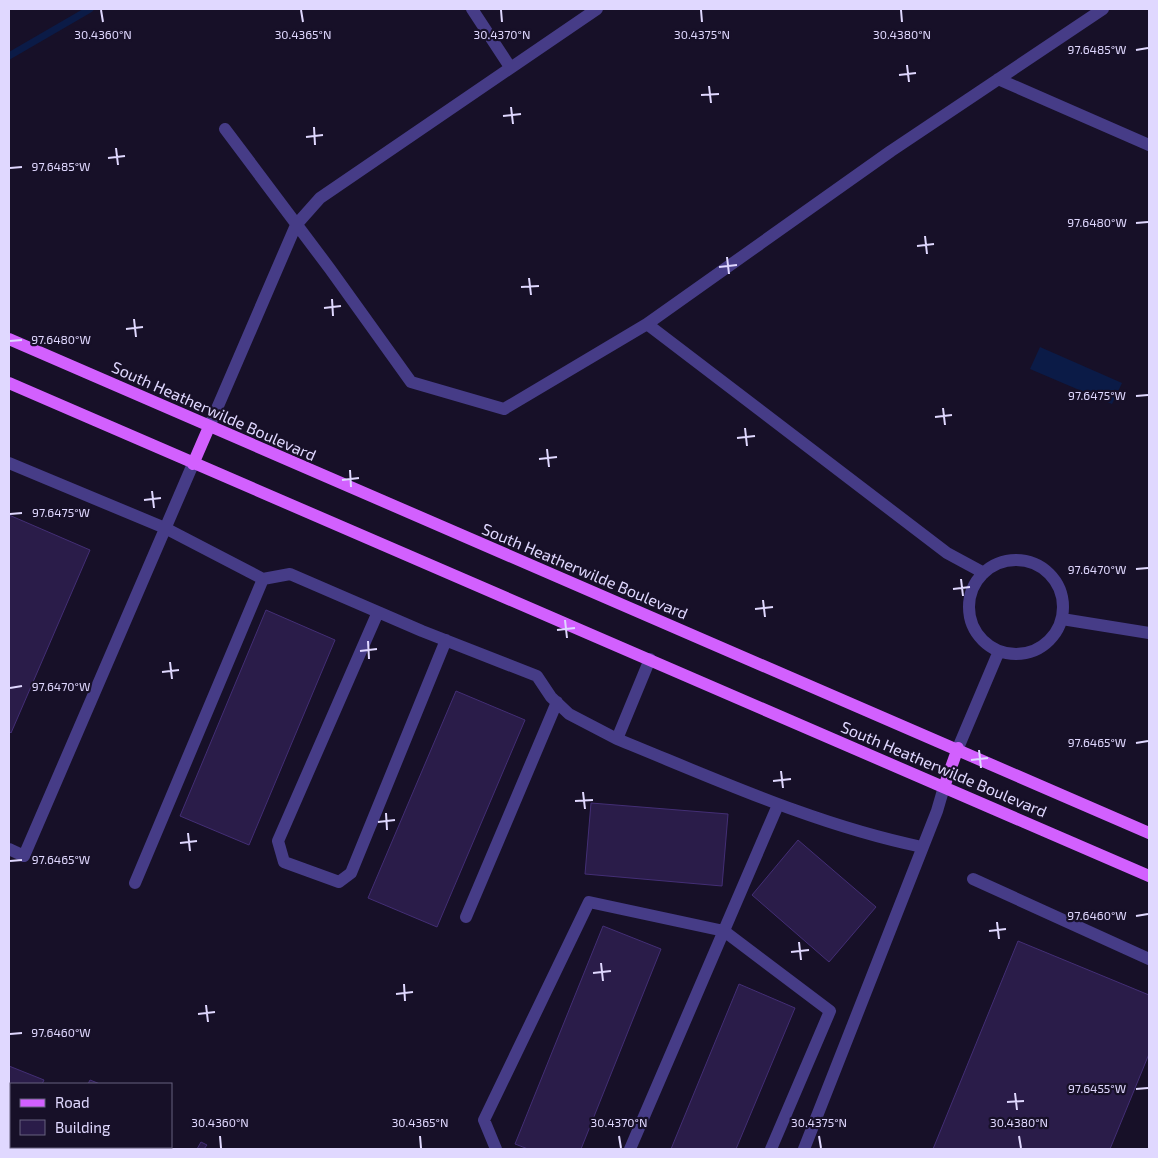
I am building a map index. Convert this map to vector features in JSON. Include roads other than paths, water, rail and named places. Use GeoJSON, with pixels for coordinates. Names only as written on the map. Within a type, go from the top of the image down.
{"type":"FeatureCollection","features":[{"type":"Feature","properties":{"kind":"main road","name":"South Heatherwilde Boulevard"},"geometry":{"type":"LineString","coordinates":[[9,339],[209,427],[958,748],[1149,833]]}},
{"type":"Feature","properties":{"kind":"main road","name":"South Heatherwilde Boulevard"},"geometry":{"type":"LineString","coordinates":[[9,383],[1149,876]]}},
{"type":"Feature","properties":{"kind":"main road"},"geometry":{"type":"LineString","coordinates":[[193,464],[209,427]]}},
{"type":"Feature","properties":{"kind":"main road"},"geometry":{"type":"LineString","coordinates":[[944,787],[958,748]]}},
{"type":"Feature","properties":{"kind":"street"},"geometry":{"type":"LineString","coordinates":[[472,9],[510,66]]}},
{"type":"Feature","properties":{"kind":"street"},"geometry":{"type":"LineString","coordinates":[[209,427],[296,225],[320,198],[510,66],[597,9]]}},
{"type":"Feature","properties":{"kind":"street"},"geometry":{"type":"LineString","coordinates":[[225,129],[330,269],[411,382],[504,410],[647,324],[891,151],[1103,9]]}},
{"type":"Feature","properties":{"kind":"street"},"geometry":{"type":"LineString","coordinates":[[998,79],[1149,145]]}},
{"type":"Feature","properties":{"kind":"street"},"geometry":{"type":"LineString","coordinates":[[647,324],[947,553],[984,573]]}},
{"type":"Feature","properties":{"kind":"street"},"geometry":{"type":"LineString","coordinates":[[9,463],[165,528],[263,579],[290,574],[378,612],[537,676],[557,702],[570,714],[617,739],[778,805],[874,837],[922,847]]}},
{"type":"Feature","properties":{"kind":"street"},"geometry":{"type":"LineString","coordinates":[[9,849],[24,856],[193,464]]}},
{"type":"Feature","properties":{"kind":"street"},"geometry":{"type":"LineString","coordinates":[[1011,560],[1026,561],[1040,566],[1052,576],[1060,589],[1063,604],[1062,619],[1055,634],[1044,645],[1030,652],[1015,654],[1000,651],[986,643],[970,616],[970,600],[974,585],[984,573],[996,564],[1011,560]]}},
{"type":"Feature","properties":{"kind":"street"},"geometry":{"type":"LineString","coordinates":[[136,883],[263,579]]}},
{"type":"Feature","properties":{"kind":"street"},"geometry":{"type":"LineString","coordinates":[[378,612],[278,841],[284,862],[339,882],[351,874],[446,640]]}},
{"type":"Feature","properties":{"kind":"street"},"geometry":{"type":"LineString","coordinates":[[1062,619],[1149,633]]}},
{"type":"Feature","properties":{"kind":"street"},"geometry":{"type":"LineString","coordinates":[[958,748],[1000,651]]}},
{"type":"Feature","properties":{"kind":"street"},"geometry":{"type":"LineString","coordinates":[[617,739],[650,659]]}},
{"type":"Feature","properties":{"kind":"street"},"geometry":{"type":"LineString","coordinates":[[466,917],[557,702]]}},
{"type":"Feature","properties":{"kind":"street"},"geometry":{"type":"LineString","coordinates":[[804,1149],[944,787]]}},
{"type":"Feature","properties":{"kind":"street"},"geometry":{"type":"LineString","coordinates":[[630,1149],[778,805]]}},
{"type":"Feature","properties":{"kind":"street"},"geometry":{"type":"LineString","coordinates":[[973,879],[1149,959]]}},
{"type":"Feature","properties":{"kind":"street"},"geometry":{"type":"LineString","coordinates":[[496,1149],[484,1120],[589,902],[724,931],[830,1011],[771,1149]]}},
{"type":"Feature","properties":{"kind":"water"},"geometry":{"type":"Polygon","coordinates":[[[1040,347],[1122,383],[1112,404],[1030,369],[1040,347]]]}},
{"type":"Feature","properties":{"kind":"waterway"},"geometry":{"type":"LineString","coordinates":[[9,56],[90,9]]}}]}
